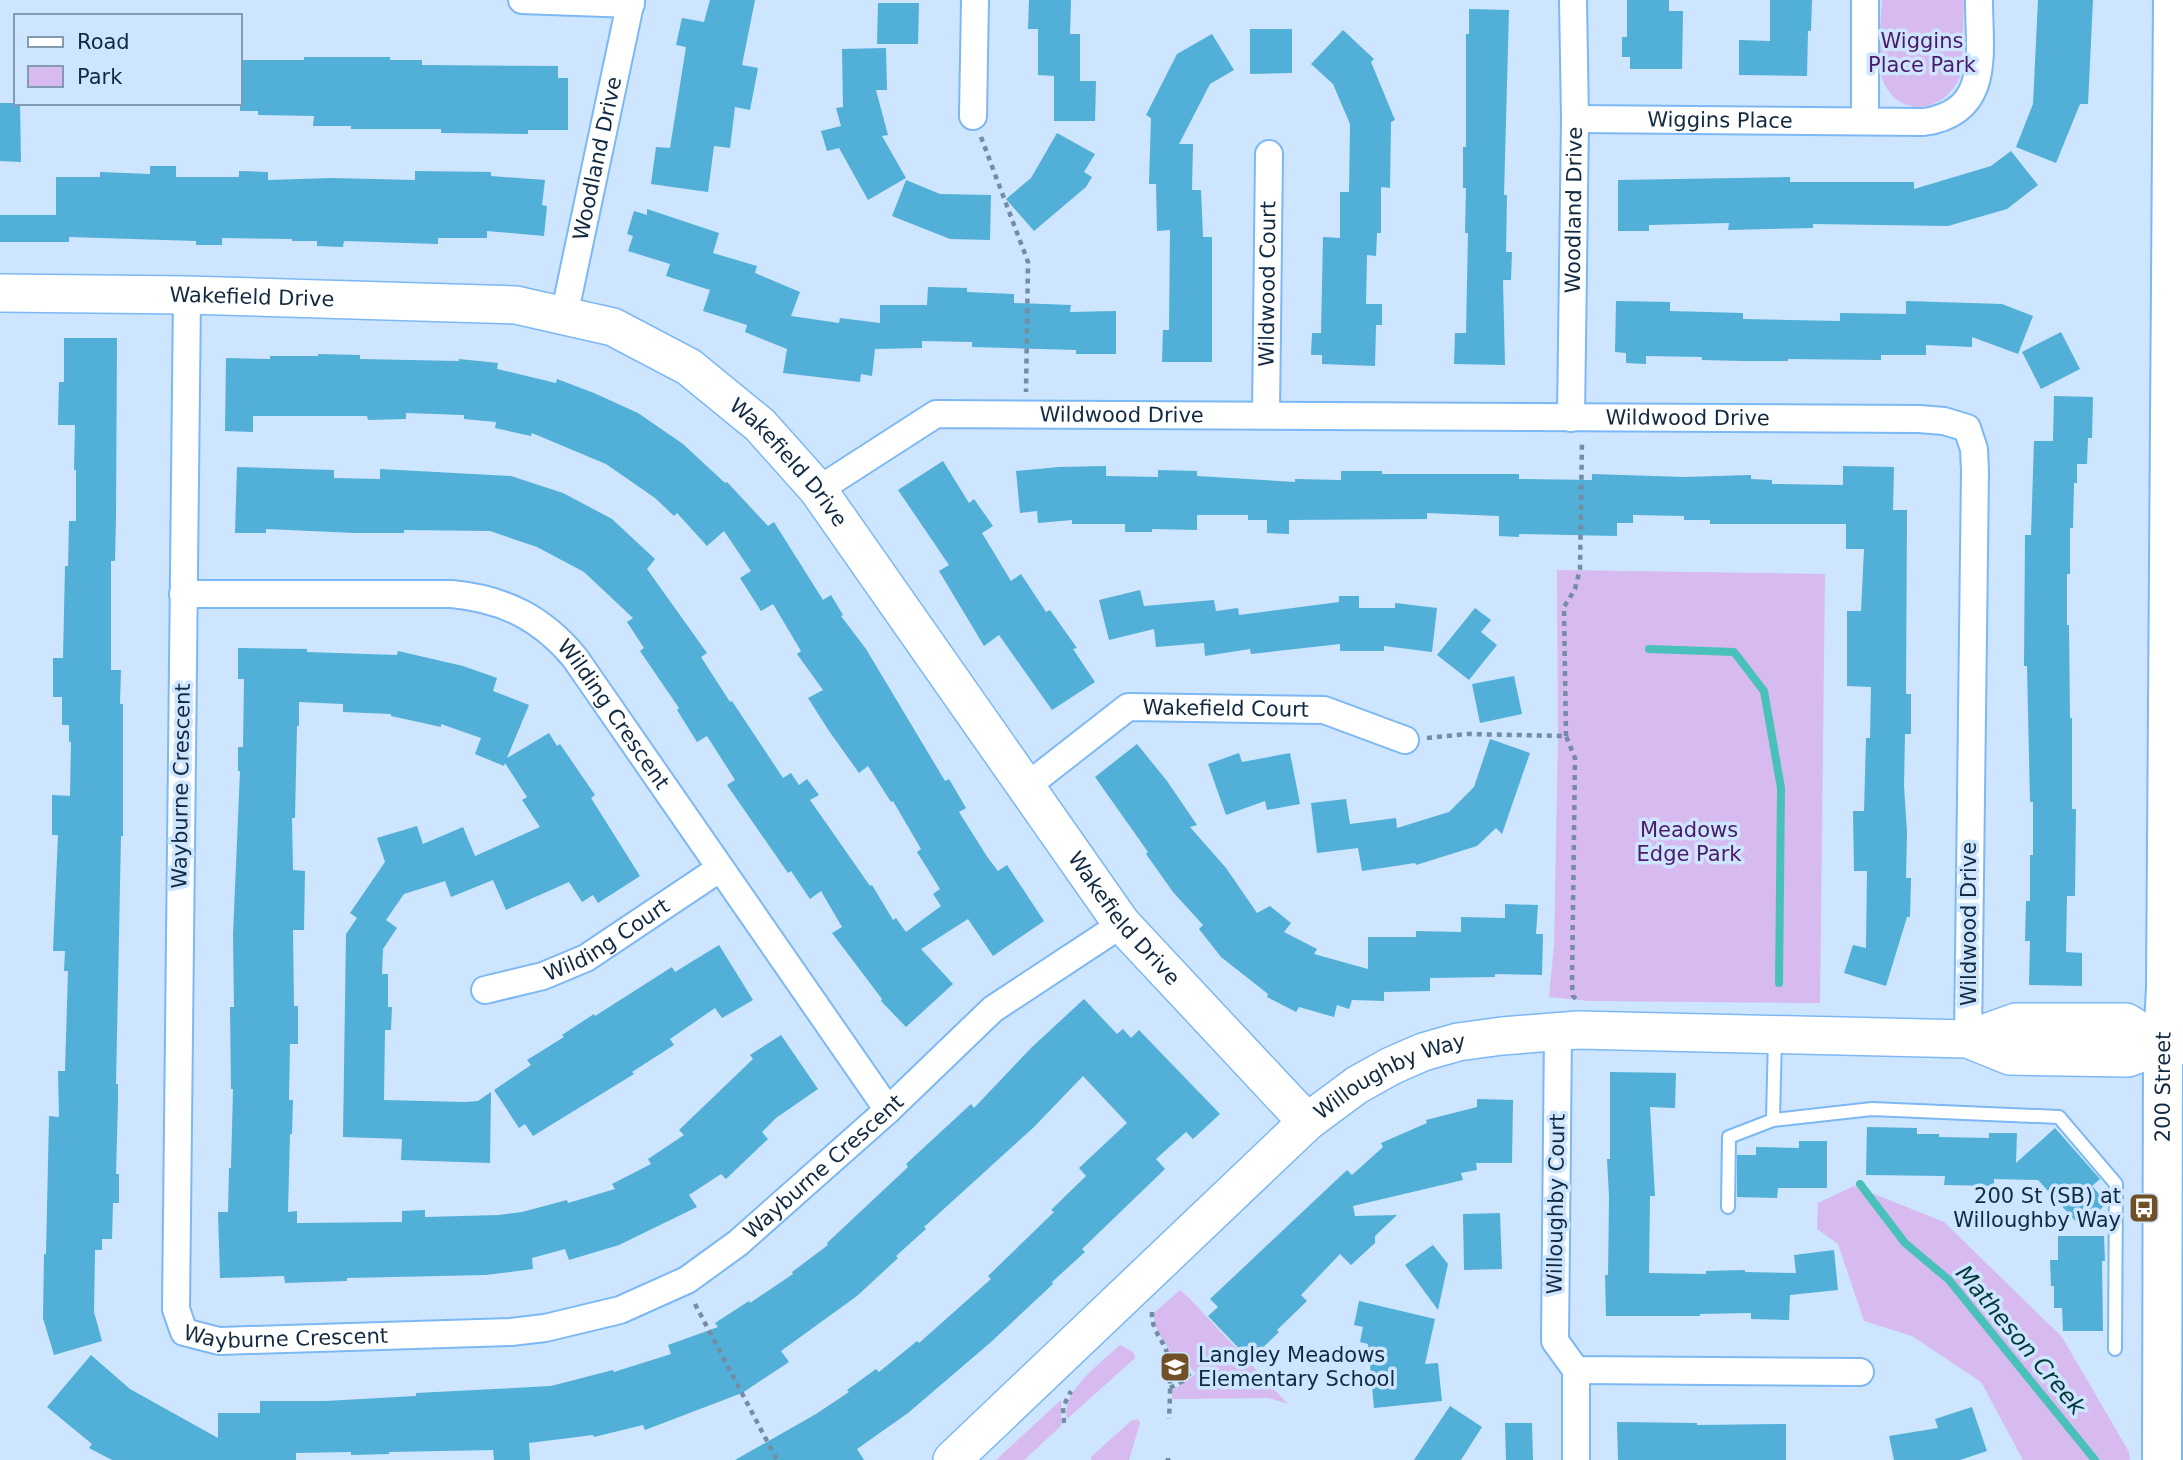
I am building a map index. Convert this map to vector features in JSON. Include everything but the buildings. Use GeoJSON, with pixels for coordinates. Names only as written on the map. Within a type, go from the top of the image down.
{"type":"FeatureCollection","features":[{"type":"Feature","properties":{"kind":"main road","name":"200 Street"},"geometry":{"type":"LineString","coordinates":[[2162,1460],[2173,1046],[2166,988],[2174,0]]}},
{"type":"Feature","properties":{"kind":"street"},"geometry":{"type":"LineString","coordinates":[[522,0],[631,2]]}},
{"type":"Feature","properties":{"kind":"street"},"geometry":{"type":"LineString","coordinates":[[973,116],[975,0]]}},
{"type":"Feature","properties":{"kind":"street","name":"Woodland Drive"},"geometry":{"type":"LineString","coordinates":[[1573,0],[1577,418]]}},
{"type":"Feature","properties":{"kind":"street"},"geometry":{"type":"LineString","coordinates":[[1865,0],[1865,121]]}},
{"type":"Feature","properties":{"kind":"street","name":"Wiggins Place"},"geometry":{"type":"LineString","coordinates":[[1575,119],[1923,122],[1949,116],[1962,107],[1970,96],[1978,73],[1979,0]]}},
{"type":"Feature","properties":{"kind":"street","name":"Woodland Drive"},"geometry":{"type":"LineString","coordinates":[[564,316],[631,2]]}},
{"type":"Feature","properties":{"kind":"street","name":"Wildwood Court"},"geometry":{"type":"LineString","coordinates":[[1266,415],[1269,154]]}},
{"type":"Feature","properties":{"kind":"street","name":"Wakefield Drive"},"geometry":{"type":"LineString","coordinates":[[0,293],[187,295],[516,305],[613,327],[689,367],[760,425],[818,490],[1122,924],[1307,1122]]}},
{"type":"Feature","properties":{"kind":"street","name":"Wayburne Crescent"},"geometry":{"type":"LineString","coordinates":[[187,295],[176,1309],[184,1332],[219,1341],[510,1332],[556,1326],[620,1310],[683,1282],[738,1243],[888,1110],[993,1009],[1122,924]]}},
{"type":"Feature","properties":{"kind":"street","name":"Wildwood Drive"},"geometry":{"type":"LineString","coordinates":[[818,490],[936,414],[1919,419],[1944,421],[1967,428],[1974,449],[1975,471],[1968,1039]]}},
{"type":"Feature","properties":{"kind":"street","name":"Wilding Crescent"},"geometry":{"type":"LineString","coordinates":[[183,594],[474,596],[525,615],[552,632],[575,658],[888,1110]]}},
{"type":"Feature","properties":{"kind":"street","name":"Wakefield Court"},"geometry":{"type":"LineString","coordinates":[[1027,786],[1128,707],[1324,710],[1405,740]]}},
{"type":"Feature","properties":{"kind":"street","name":"Wilding Court"},"geometry":{"type":"LineString","coordinates":[[485,990],[543,975],[586,958],[719,869]]}},
{"type":"Feature","properties":{"kind":"street","name":"Willoughby Way"},"geometry":{"type":"LineString","coordinates":[[952,1460],[1307,1122],[1357,1085],[1423,1052],[1568,1019],[1775,1034],[1968,1039],[2016,1022],[2126,1022],[2173,1046]]}},
{"type":"Feature","properties":{"kind":"street","name":"Willoughby Court"},"geometry":{"type":"LineString","coordinates":[[1568,1019],[1555,1341],[1576,1370]]}},
{"type":"Feature","properties":{"kind":"street"},"geometry":{"type":"LineString","coordinates":[[1576,1460],[1576,1370],[1860,1372]]}},
{"type":"Feature","properties":{"kind":"lane"},"geometry":{"type":"LineString","coordinates":[[1773,1120],[1775,1034]]}},
{"type":"Feature","properties":{"kind":"lane"},"geometry":{"type":"LineString","coordinates":[[1728,1207],[1729,1137],[1773,1120],[1872,1109],[2059,1117],[2116,1184],[2115,1349]]}},
{"type":"Feature","properties":{"kind":"path"},"geometry":{"type":"LineString","coordinates":[[973,116],[1028,262],[1025,372],[1027,414]]}},
{"type":"Feature","properties":{"kind":"path"},"geometry":{"type":"LineString","coordinates":[[1568,1019],[1579,1002],[1573,996],[1572,984],[1575,758],[1566,736],[1564,607],[1575,589],[1580,569],[1577,418]]}},
{"type":"Feature","properties":{"kind":"path"},"geometry":{"type":"LineString","coordinates":[[1405,740],[1467,734],[1566,736]]}},
{"type":"Feature","properties":{"kind":"path"},"geometry":{"type":"LineString","coordinates":[[683,1282],[777,1460]]}},
{"type":"Feature","properties":{"kind":"path"},"geometry":{"type":"LineString","coordinates":[[1152,1305],[1155,1333],[1164,1344],[1168,1357],[1169,1419]]}},
{"type":"Feature","properties":{"kind":"path"},"geometry":{"type":"LineString","coordinates":[[1170,1388],[1183,1381],[1193,1370]]}},
{"type":"Feature","properties":{"kind":"path"},"geometry":{"type":"LineString","coordinates":[[1064,1423],[1063,1407],[1071,1391],[1071,1383]]}},
{"type":"Feature","properties":{"kind":"green space","name":"Wiggins Place Park"},"geometry":{"type":"Polygon","coordinates":[[[1882,0],[1964,0],[1962,71],[1956,84],[1937,102],[1913,107],[1892,95],[1884,83],[1879,54],[1882,0]]]}},
{"type":"Feature","properties":{"kind":"green space","name":"Meadows Edge Park"},"geometry":{"type":"Polygon","coordinates":[[[1557,570],[1825,574],[1820,1003],[1590,1001],[1549,997],[1554,945],[1558,739],[1557,570]]]}},
{"type":"Feature","properties":{"kind":"green space"},"geometry":{"type":"Polygon","coordinates":[[[1854,1186],[1944,1222],[2062,1337],[2129,1452],[2130,1460],[2023,1460],[1981,1382],[1912,1336],[1864,1321],[1838,1244],[1817,1229],[1818,1203],[1854,1186]]]}},
{"type":"Feature","properties":{"kind":"green space"},"geometry":{"type":"Polygon","coordinates":[[[1180,1290],[1288,1404],[1269,1398],[1172,1399],[1172,1391],[1196,1374],[1188,1365],[1172,1380],[1170,1354],[1157,1329],[1154,1313],[1180,1290]]]}},
{"type":"Feature","properties":{"kind":"green space"},"geometry":{"type":"Polygon","coordinates":[[[1120,1345],[1133,1352],[1135,1358],[1067,1419],[1070,1398],[1076,1388],[1120,1345]]]}},
{"type":"Feature","properties":{"kind":"green space"},"geometry":{"type":"Polygon","coordinates":[[[1061,1400],[1061,1426],[1024,1460],[996,1460],[1061,1400]]]}},
{"type":"Feature","properties":{"kind":"green space"},"geometry":{"type":"Polygon","coordinates":[[[1138,1419],[1140,1423],[1129,1460],[1091,1460],[1092,1456],[1131,1421],[1138,1419]]]}},
{"type":"Feature","properties":{"kind":"waterway","name":"Matheson Creek"},"geometry":{"type":"LineString","coordinates":[[1649,649],[1734,652],[1764,691],[1781,788],[1779,983]]}},
{"type":"Feature","properties":{"kind":"waterway","name":"Matheson Creek"},"geometry":{"type":"LineString","coordinates":[[1860,1184],[1905,1243],[1949,1280],[2095,1460]]}},
{"type":"Feature","properties":{"kind":"place","name":"200 St (SB) at Willoughby Way"},"geometry":{"type":"Point","coordinates":[2144,1208]}},
{"type":"Feature","properties":{"kind":"place","name":"Langley Meadows Elementary School"},"geometry":{"type":"Point","coordinates":[1175,1367]}}]}
